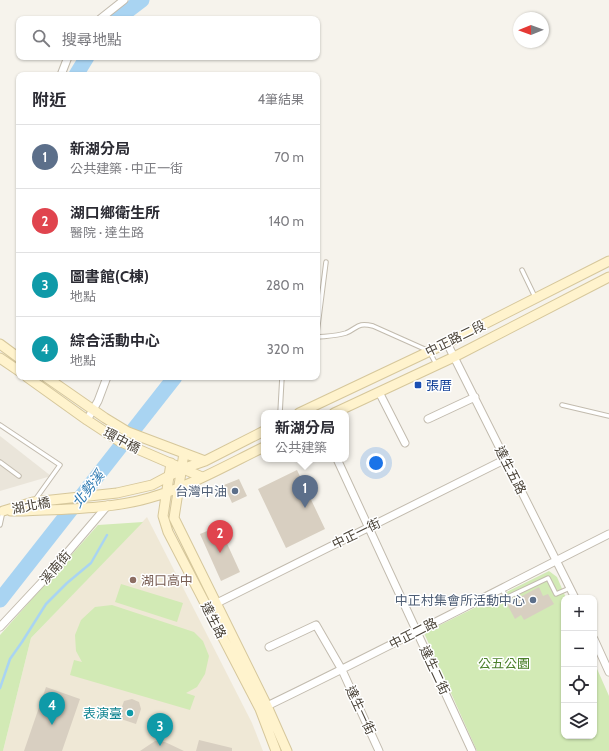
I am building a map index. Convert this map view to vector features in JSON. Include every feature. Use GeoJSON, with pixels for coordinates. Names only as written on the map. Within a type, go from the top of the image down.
{"type":"FeatureCollection","features":[{"type":"Feature","properties":{"kind":"main road","name":"中正路二段"},"geometry":{"type":"LineString","coordinates":[[305,410],[447,343],[609,261]]}},
{"type":"Feature","properties":{"kind":"main road","name":"中正路二段"},"geometry":{"type":"LineString","coordinates":[[340,410],[454,357],[609,277]]}},
{"type":"Feature","properties":{"kind":"main road"},"geometry":{"type":"LineString","coordinates":[[0,344],[16,356]]}},
{"type":"Feature","properties":{"kind":"main road"},"geometry":{"type":"LineString","coordinates":[[0,358],[16,369]]}},
{"type":"Feature","properties":{"kind":"main road"},"geometry":{"type":"LineString","coordinates":[[31,380],[87,420]]}},
{"type":"Feature","properties":{"kind":"main road"},"geometry":{"type":"LineString","coordinates":[[50,380],[93,410]]}},
{"type":"Feature","properties":{"kind":"main road","name":"環中橋"},"geometry":{"type":"LineString","coordinates":[[93,410],[128,432],[184,453]]}},
{"type":"Feature","properties":{"kind":"main road","name":"環中橋"},"geometry":{"type":"LineString","coordinates":[[87,420],[119,441],[170,463]]}},
{"type":"Feature","properties":{"kind":"main road"},"geometry":{"type":"LineString","coordinates":[[184,453],[206,461],[261,433]]}},
{"type":"Feature","properties":{"kind":"main road"},"geometry":{"type":"LineString","coordinates":[[170,463],[202,477],[261,448]]}},
{"type":"Feature","properties":{"kind":"main road","name":"達生路"},"geometry":{"type":"LineString","coordinates":[[184,453],[174,518],[216,603],[264,708],[276,751]]}},
{"type":"Feature","properties":{"kind":"main road","name":"湖北橋"},"geometry":{"type":"LineString","coordinates":[[1,512],[33,502],[117,493],[152,485],[182,469],[206,461]]}},
{"type":"Feature","properties":{"kind":"main road","name":"達生路"},"geometry":{"type":"LineString","coordinates":[[170,463],[163,516],[168,532],[207,608],[287,751]]}},
{"type":"Feature","properties":{"kind":"main road","name":"湖北橋"},"geometry":{"type":"LineString","coordinates":[[1,512],[24,512],[108,506],[149,498],[178,488],[202,477]]}},
{"type":"Feature","properties":{"kind":"street"},"geometry":{"type":"LineString","coordinates":[[104,16],[124,0]]}},
{"type":"Feature","properties":{"kind":"street"},"geometry":{"type":"LineString","coordinates":[[62,72],[67,60]]}},
{"type":"Feature","properties":{"kind":"street","name":"達生五路"},"geometry":{"type":"LineString","coordinates":[[447,343],[557,560],[573,595]]}},
{"type":"Feature","properties":{"kind":"street"},"geometry":{"type":"LineString","coordinates":[[87,420],[106,380]]}},
{"type":"Feature","properties":{"kind":"street"},"geometry":{"type":"LineString","coordinates":[[379,392],[405,443]]}},
{"type":"Feature","properties":{"kind":"street"},"geometry":{"type":"LineString","coordinates":[[428,419],[475,397]]}},
{"type":"Feature","properties":{"kind":"street","name":"中正一街"},"geometry":{"type":"LineString","coordinates":[[207,608],[506,459]]}},
{"type":"Feature","properties":{"kind":"street","name":"達生二街"},"geometry":{"type":"LineString","coordinates":[[338,462],[472,751]]}},
{"type":"Feature","properties":{"kind":"street","name":"溪南街"},"geometry":{"type":"LineString","coordinates":[[0,627],[108,506]]}},
{"type":"Feature","properties":{"kind":"street","name":"中正二路"},"geometry":{"type":"LineString","coordinates":[[264,708],[609,534]]}},
{"type":"Feature","properties":{"kind":"street","name":"達生一街"},"geometry":{"type":"LineString","coordinates":[[269,647],[316,625],[342,670],[379,751]]}},
{"type":"Feature","properties":{"kind":"street"},"geometry":{"type":"LineString","coordinates":[[597,645],[607,663],[609,672]]}},
{"type":"Feature","properties":{"kind":"lane"},"geometry":{"type":"LineString","coordinates":[[320,309],[326,262]]}},
{"type":"Feature","properties":{"kind":"lane"},"geometry":{"type":"LineString","coordinates":[[522,270],[535,298]]}},
{"type":"Feature","properties":{"kind":"lane"},"geometry":{"type":"LineString","coordinates":[[320,337],[335,336],[364,324],[373,326],[429,351],[437,365]]}},
{"type":"Feature","properties":{"kind":"lane"},"geometry":{"type":"LineString","coordinates":[[280,410],[282,380]]}},
{"type":"Feature","properties":{"kind":"lane"},"geometry":{"type":"LineString","coordinates":[[562,405],[609,416]]}},
{"type":"Feature","properties":{"kind":"lane"},"geometry":{"type":"LineString","coordinates":[[0,425],[60,465],[33,502]]}},
{"type":"Feature","properties":{"kind":"lane"},"geometry":{"type":"LineString","coordinates":[[0,462],[19,476]]}},
{"type":"Feature","properties":{"kind":"lane"},"geometry":{"type":"LineString","coordinates":[[0,525],[1,512]]}},
{"type":"Feature","properties":{"kind":"lane"},"geometry":{"type":"LineString","coordinates":[[502,588],[506,598],[548,578],[556,594],[570,588]]}},
{"type":"Feature","properties":{"kind":"shaded area"},"geometry":{"type":"Polygon","coordinates":[[[0,436],[51,476],[0,491],[0,436]]]}},
{"type":"Feature","properties":{"kind":"shaded area","name":"湖口高中"},"geometry":{"type":"Polygon","coordinates":[[[147,517],[252,723],[263,751],[3,751],[31,638],[147,517]]]}},
{"type":"Feature","properties":{"kind":"green space"},"geometry":{"type":"Polygon","coordinates":[[[143,522],[31,638],[3,751],[0,751],[0,635],[98,525],[143,522]]]}},
{"type":"Feature","properties":{"kind":"green space","name":"公五公園"},"geometry":{"type":"Polygon","coordinates":[[[549,571],[557,577],[565,595],[561,595],[561,739],[597,739],[597,669],[609,696],[609,751],[477,751],[424,633],[549,571]]]}},
{"type":"Feature","properties":{"kind":"green space"},"geometry":{"type":"Polygon","coordinates":[[[121,584],[183,603],[177,622],[115,602],[121,584]]]}},
{"type":"Feature","properties":{"kind":"green space"},"geometry":{"type":"Polygon","coordinates":[[[112,605],[194,632],[203,641],[209,656],[205,674],[197,687],[186,693],[195,696],[190,710],[70,675],[74,660],[82,662],[76,651],[75,635],[81,620],[95,607],[112,605]]]}},
{"type":"Feature","properties":{"kind":"building"},"geometry":{"type":"Polygon","coordinates":[[[297,470],[325,529],[286,548],[258,489],[297,470]]]}},
{"type":"Feature","properties":{"kind":"building","name":"台灣中油"},"geometry":{"type":"Polygon","coordinates":[[[239,479],[247,496],[232,503],[224,485],[239,479]]]}},
{"type":"Feature","properties":{"kind":"building"},"geometry":{"type":"Polygon","coordinates":[[[219,526],[240,572],[221,581],[200,534],[219,526]]]}},
{"type":"Feature","properties":{"kind":"building","name":"中正村集會所活動中心"},"geometry":{"type":"Polygon","coordinates":[[[539,587],[543,596],[548,594],[554,604],[524,620],[521,615],[515,619],[507,604],[539,587]]]}},
{"type":"Feature","properties":{"kind":"building"},"geometry":{"type":"Polygon","coordinates":[[[46,687],[80,699],[62,751],[24,751],[46,687]]]}},
{"type":"Feature","properties":{"kind":"building","name":"表演臺"},"geometry":{"type":"Polygon","coordinates":[[[132,699],[139,702],[141,709],[136,724],[118,718],[124,701],[132,699]]]}},
{"type":"Feature","properties":{"kind":"building"},"geometry":{"type":"Polygon","coordinates":[[[199,740],[232,748],[232,751],[196,751],[199,740]]]}},
{"type":"Feature","properties":{"kind":"building"},"geometry":{"type":"Polygon","coordinates":[[[155,741],[165,742],[184,751],[140,751],[155,741]]]}},
{"type":"Feature","properties":{"kind":"waterway","name":"北勢溪"},"geometry":{"type":"LineString","coordinates":[[121,16],[142,0]]}},
{"type":"Feature","properties":{"kind":"waterway","name":"北勢溪"},"geometry":{"type":"LineString","coordinates":[[78,72],[85,60]]}},
{"type":"Feature","properties":{"kind":"waterway","name":"北勢溪"},"geometry":{"type":"LineString","coordinates":[[0,600],[173,380]]}},
{"type":"Feature","properties":{"kind":"waterway"},"geometry":{"type":"LineString","coordinates":[[0,688],[10,659],[46,604],[67,583],[91,563],[107,535]]}},
{"type":"Feature","properties":{"kind":"place","name":"張厝"},"geometry":{"type":"Point","coordinates":[418,385]}},
{"type":"Feature","properties":{"kind":"place","name":"台灣中油"},"geometry":{"type":"Point","coordinates":[235,491]}},
{"type":"Feature","properties":{"kind":"place","name":"新湖分局"},"geometry":{"type":"Point","coordinates":[305,508]}},
{"type":"Feature","properties":{"kind":"place","name":"湖口鄉衛生所"},"geometry":{"type":"Point","coordinates":[220,553]}},
{"type":"Feature","properties":{"kind":"place","name":"湖口高中"},"geometry":{"type":"Point","coordinates":[133,580]}},
{"type":"Feature","properties":{"kind":"place","name":"中正村集會所活動中心"},"geometry":{"type":"Point","coordinates":[533,600]}},
{"type":"Feature","properties":{"kind":"place","name":"表演臺"},"geometry":{"type":"Point","coordinates":[130,713]}},
{"type":"Feature","properties":{"kind":"place","name":"綜合活動中心"},"geometry":{"type":"Point","coordinates":[52,725]}},
{"type":"Feature","properties":{"kind":"place","name":"圖書館(C棟)"},"geometry":{"type":"Point","coordinates":[160,746]}}]}
